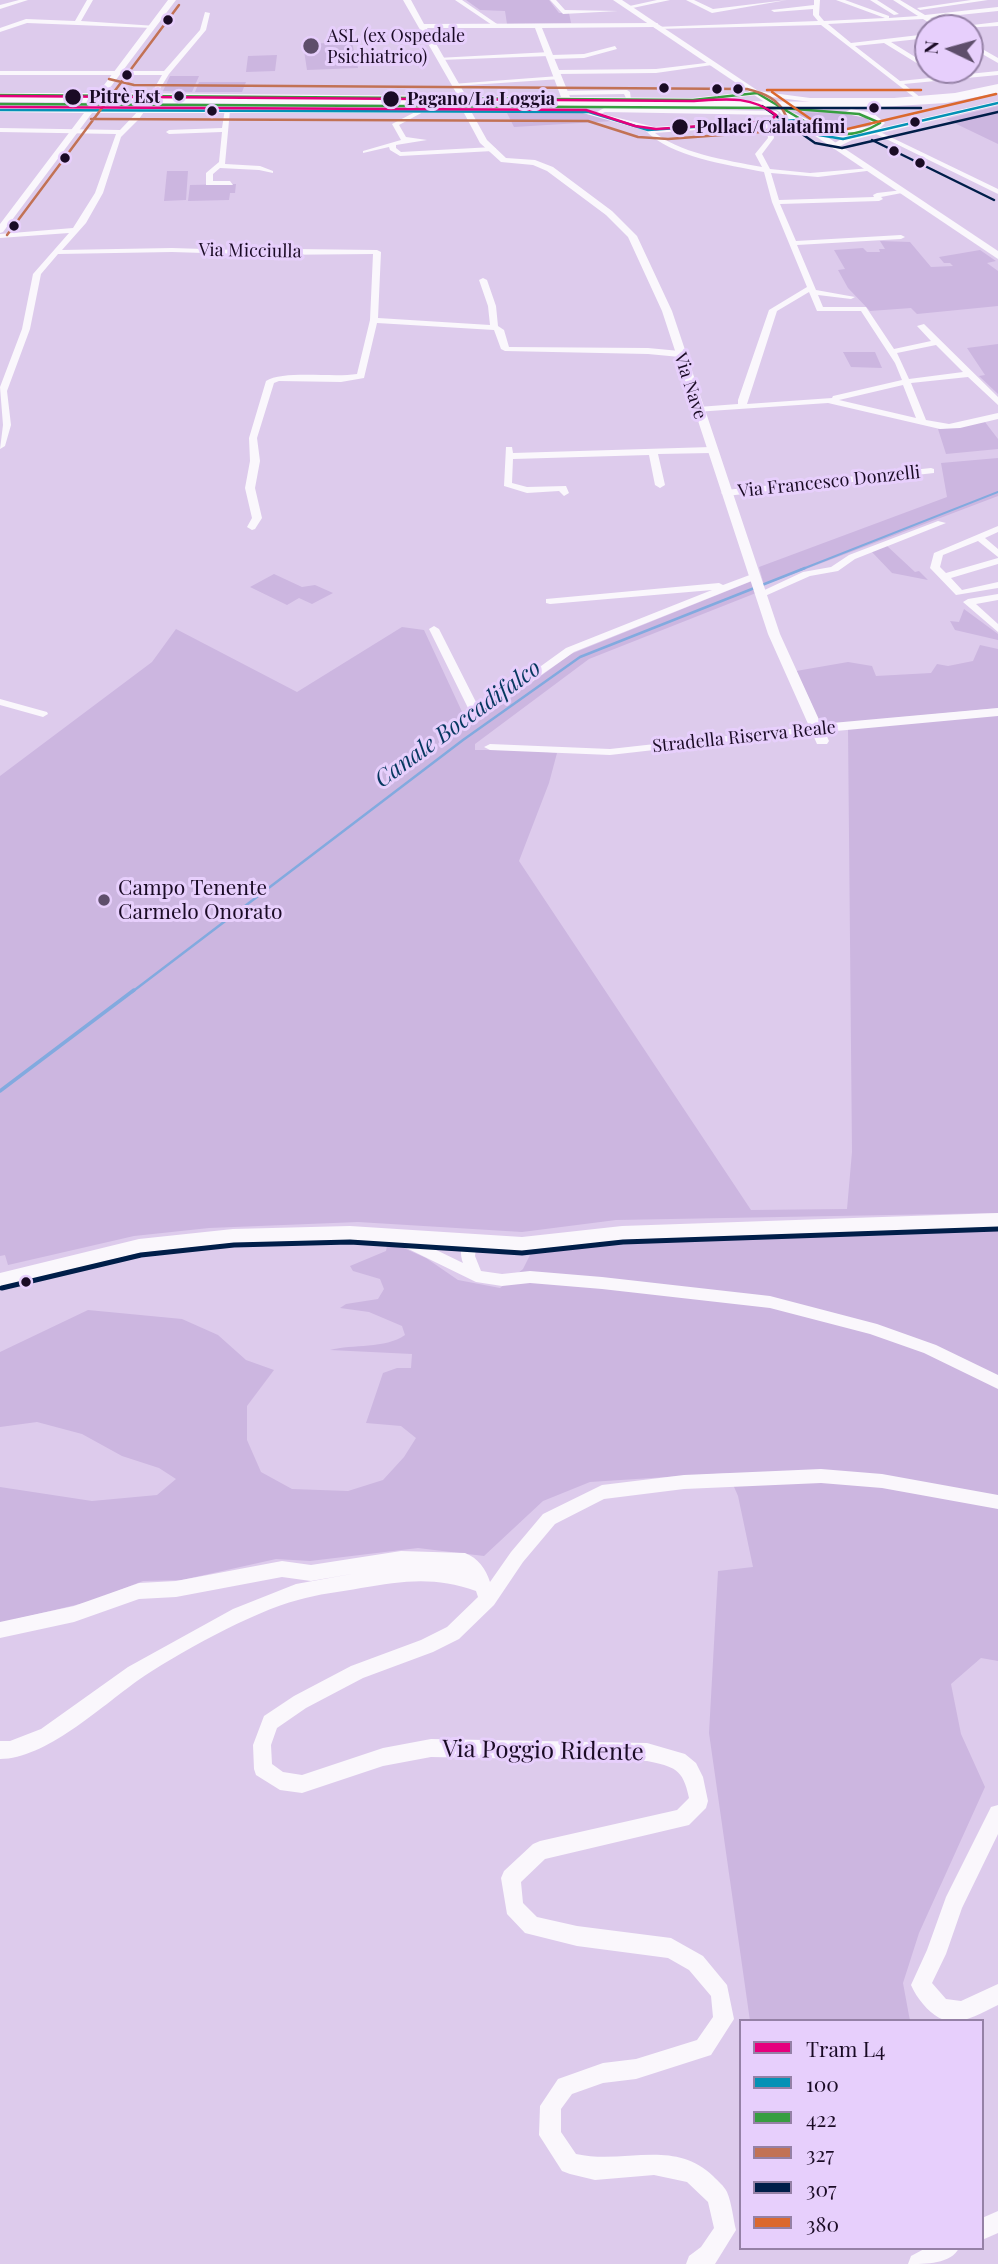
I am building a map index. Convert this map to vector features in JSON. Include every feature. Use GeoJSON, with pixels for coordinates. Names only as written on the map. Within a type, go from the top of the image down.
{"type":"FeatureCollection","features":[{"type":"Feature","properties":{"kind":"main road"},"geometry":{"type":"LineString","coordinates":[[617,0],[998,256]]}},
{"type":"Feature","properties":{"kind":"main road"},"geometry":{"type":"LineString","coordinates":[[0,99],[884,104],[979,95],[998,87]]}},
{"type":"Feature","properties":{"kind":"main road"},"geometry":{"type":"LineString","coordinates":[[271,99],[547,107],[904,108],[998,97]]}},
{"type":"Feature","properties":{"kind":"main road"},"geometry":{"type":"LineString","coordinates":[[597,98],[629,101]]}},
{"type":"Feature","properties":{"kind":"main road"},"geometry":{"type":"LineString","coordinates":[[0,99],[299,100],[334,109]]}},
{"type":"Feature","properties":{"kind":"main road"},"geometry":{"type":"LineString","coordinates":[[771,105],[833,136],[873,128],[880,123],[869,115],[851,112]]}},
{"type":"Feature","properties":{"kind":"main road"},"geometry":{"type":"LineString","coordinates":[[509,110],[547,107]]}},
{"type":"Feature","properties":{"kind":"main road"},"geometry":{"type":"LineString","coordinates":[[748,108],[851,112],[964,111]]}},
{"type":"Feature","properties":{"kind":"street"},"geometry":{"type":"LineString","coordinates":[[3,0],[13,3]]}},
{"type":"Feature","properties":{"kind":"street"},"geometry":{"type":"LineString","coordinates":[[0,7],[25,0]]}},
{"type":"Feature","properties":{"kind":"street"},"geometry":{"type":"LineString","coordinates":[[77,23],[90,0]]}},
{"type":"Feature","properties":{"kind":"street"},"geometry":{"type":"LineString","coordinates":[[2,224],[172,0]]}},
{"type":"Feature","properties":{"kind":"street"},"geometry":{"type":"LineString","coordinates":[[407,0],[463,97]]}},
{"type":"Feature","properties":{"kind":"street"},"geometry":{"type":"LineString","coordinates":[[458,0],[497,26]]}},
{"type":"Feature","properties":{"kind":"street"},"geometry":{"type":"LineString","coordinates":[[553,0],[562,12],[615,11]]}},
{"type":"Feature","properties":{"kind":"street"},"geometry":{"type":"LineString","coordinates":[[627,9],[667,0]]}},
{"type":"Feature","properties":{"kind":"street"},"geometry":{"type":"LineString","coordinates":[[689,0],[712,11],[784,0]]}},
{"type":"Feature","properties":{"kind":"street"},"geometry":{"type":"LineString","coordinates":[[740,0],[765,12],[817,4],[821,23],[919,99]]}},
{"type":"Feature","properties":{"kind":"street"},"geometry":{"type":"LineString","coordinates":[[796,0],[804,0]]}},
{"type":"Feature","properties":{"kind":"street"},"geometry":{"type":"LineString","coordinates":[[839,0],[894,20]]}},
{"type":"Feature","properties":{"kind":"street"},"geometry":{"type":"LineString","coordinates":[[896,0],[919,14]]}},
{"type":"Feature","properties":{"kind":"street"},"geometry":{"type":"LineString","coordinates":[[908,0],[930,14]]}},
{"type":"Feature","properties":{"kind":"street"},"geometry":{"type":"LineString","coordinates":[[929,0],[937,3]]}},
{"type":"Feature","properties":{"kind":"street"},"geometry":{"type":"LineString","coordinates":[[920,8],[937,3],[985,0]]}},
{"type":"Feature","properties":{"kind":"street"},"geometry":{"type":"LineString","coordinates":[[877,1],[907,19]]}},
{"type":"Feature","properties":{"kind":"street"},"geometry":{"type":"LineString","coordinates":[[952,14],[998,9]]}},
{"type":"Feature","properties":{"kind":"street"},"geometry":{"type":"LineString","coordinates":[[573,12],[577,26]]}},
{"type":"Feature","properties":{"kind":"street"},"geometry":{"type":"LineString","coordinates":[[154,94],[166,73],[203,30],[207,13]]}},
{"type":"Feature","properties":{"kind":"street"},"geometry":{"type":"LineString","coordinates":[[422,26],[734,26],[914,18]]}},
{"type":"Feature","properties":{"kind":"street"},"geometry":{"type":"LineString","coordinates":[[0,30],[26,20],[153,26]]}},
{"type":"Feature","properties":{"kind":"street"},"geometry":{"type":"LineString","coordinates":[[985,26],[998,24]]}},
{"type":"Feature","properties":{"kind":"street"},"geometry":{"type":"LineString","coordinates":[[538,26],[565,95]]}},
{"type":"Feature","properties":{"kind":"street"},"geometry":{"type":"LineString","coordinates":[[985,26],[997,33]]}},
{"type":"Feature","properties":{"kind":"street"},"geometry":{"type":"LineString","coordinates":[[850,45],[914,38]]}},
{"type":"Feature","properties":{"kind":"street"},"geometry":{"type":"LineString","coordinates":[[885,41],[914,59]]}},
{"type":"Feature","properties":{"kind":"street"},"geometry":{"type":"LineString","coordinates":[[440,58],[584,57],[615,48]]}},
{"type":"Feature","properties":{"kind":"street"},"geometry":{"type":"LineString","coordinates":[[455,84],[673,69],[712,63]]}},
{"type":"Feature","properties":{"kind":"street"},"geometry":{"type":"LineString","coordinates":[[673,69],[685,77]]}},
{"type":"Feature","properties":{"kind":"street"},"geometry":{"type":"LineString","coordinates":[[0,73],[166,73]]}},
{"type":"Feature","properties":{"kind":"street"},"geometry":{"type":"LineString","coordinates":[[986,75],[998,73]]}},
{"type":"Feature","properties":{"kind":"street"},"geometry":{"type":"LineString","coordinates":[[527,80],[527,97]]}},
{"type":"Feature","properties":{"kind":"street"},"geometry":{"type":"LineString","coordinates":[[899,83],[914,81]]}},
{"type":"Feature","properties":{"kind":"street"},"geometry":{"type":"LineString","coordinates":[[0,99],[78,94],[143,109],[509,110],[598,113],[617,110],[771,105],[797,98],[861,101],[919,99],[998,87]]}},
{"type":"Feature","properties":{"kind":"street"},"geometry":{"type":"LineString","coordinates":[[0,110],[76,110],[97,99],[133,94],[299,100],[527,97],[627,92],[629,101],[747,98],[771,105]]}},
{"type":"Feature","properties":{"kind":"street"},"geometry":{"type":"LineString","coordinates":[[78,94],[97,99]]}},
{"type":"Feature","properties":{"kind":"street"},"geometry":{"type":"LineString","coordinates":[[565,95],[597,98]]}},
{"type":"Feature","properties":{"kind":"street"},"geometry":{"type":"LineString","coordinates":[[834,146],[849,138],[998,103]]}},
{"type":"Feature","properties":{"kind":"street"},"geometry":{"type":"LineString","coordinates":[[764,123],[774,119],[771,105]]}},
{"type":"Feature","properties":{"kind":"street"},"geometry":{"type":"LineString","coordinates":[[0,446],[7,425],[2,393],[26,329],[37,274],[75,230],[99,193],[121,132],[143,109]]}},
{"type":"Feature","properties":{"kind":"street"},"geometry":{"type":"LineString","coordinates":[[227,110],[222,163],[210,173],[209,183],[230,183]]}},
{"type":"Feature","properties":{"kind":"street"},"geometry":{"type":"LineString","coordinates":[[395,149],[424,140],[404,139],[395,124],[423,110]]}},
{"type":"Feature","properties":{"kind":"street","name":"Via Nave"},"geometry":{"type":"LineString","coordinates":[[466,110],[482,141],[506,161],[535,163],[550,169],[627,230],[659,291],[774,634],[820,735]]}},
{"type":"Feature","properties":{"kind":"street"},"geometry":{"type":"LineString","coordinates":[[598,113],[648,130],[798,120]]}},
{"type":"Feature","properties":{"kind":"street"},"geometry":{"type":"LineString","coordinates":[[764,123],[771,138],[758,154],[766,168],[776,202],[812,290],[815,305],[820,309],[863,309],[875,331],[892,352],[922,422]]}},
{"type":"Feature","properties":{"kind":"street"},"geometry":{"type":"LineString","coordinates":[[0,140],[3,130],[121,132]]}},
{"type":"Feature","properties":{"kind":"street"},"geometry":{"type":"LineString","coordinates":[[169,132],[225,130]]}},
{"type":"Feature","properties":{"kind":"street"},"geometry":{"type":"LineString","coordinates":[[648,130],[654,137],[678,149],[766,168],[813,175],[871,170]]}},
{"type":"Feature","properties":{"kind":"street"},"geometry":{"type":"LineString","coordinates":[[876,132],[998,192]]}},
{"type":"Feature","properties":{"kind":"street"},"geometry":{"type":"LineString","coordinates":[[819,135],[849,138]]}},
{"type":"Feature","properties":{"kind":"street"},"geometry":{"type":"LineString","coordinates":[[395,149],[406,162]]}},
{"type":"Feature","properties":{"kind":"street"},"geometry":{"type":"LineString","coordinates":[[365,152],[407,149],[409,154],[493,149]]}},
{"type":"Feature","properties":{"kind":"street"},"geometry":{"type":"LineString","coordinates":[[218,166],[260,168],[271,172]]}},
{"type":"Feature","properties":{"kind":"street"},"geometry":{"type":"LineString","coordinates":[[776,202],[879,199],[877,195],[903,192]]}},
{"type":"Feature","properties":{"kind":"street"},"geometry":{"type":"LineString","coordinates":[[0,236],[75,230]]}},
{"type":"Feature","properties":{"kind":"street"},"geometry":{"type":"LineString","coordinates":[[794,243],[901,237]]}},
{"type":"Feature","properties":{"kind":"street","name":"Via Micciulla"},"geometry":{"type":"LineString","coordinates":[[55,252],[377,252],[374,320],[371,324],[364,373],[361,376],[341,379],[278,378],[270,381],[253,438],[255,461],[250,488],[257,518],[253,527]]}},
{"type":"Feature","properties":{"kind":"street"},"geometry":{"type":"LineString","coordinates":[[483,280],[492,306],[494,328]]}},
{"type":"Feature","properties":{"kind":"street"},"geometry":{"type":"LineString","coordinates":[[743,406],[742,400],[773,310],[812,290],[851,297]]}},
{"type":"Feature","properties":{"kind":"street"},"geometry":{"type":"LineString","coordinates":[[779,305],[801,305]]}},
{"type":"Feature","properties":{"kind":"street"},"geometry":{"type":"LineString","coordinates":[[374,320],[494,328],[500,331],[505,349],[680,354]]}},
{"type":"Feature","properties":{"kind":"street"},"geometry":{"type":"LineString","coordinates":[[921,326],[998,402]]}},
{"type":"Feature","properties":{"kind":"street"},"geometry":{"type":"LineString","coordinates":[[892,352],[938,342]]}},
{"type":"Feature","properties":{"kind":"street"},"geometry":{"type":"LineString","coordinates":[[698,410],[828,400],[907,382],[969,374]]}},
{"type":"Feature","properties":{"kind":"street"},"geometry":{"type":"LineString","coordinates":[[828,400],[922,422],[930,427],[952,426],[998,416]]}},
{"type":"Feature","properties":{"kind":"street"},"geometry":{"type":"LineString","coordinates":[[564,494],[563,488],[525,491],[507,484],[510,452],[711,450]]}},
{"type":"Feature","properties":{"kind":"street"},"geometry":{"type":"LineString","coordinates":[[653,451],[660,485]]}},
{"type":"Feature","properties":{"kind":"street","name":"Via Francesco Donzelli"},"geometry":{"type":"LineString","coordinates":[[726,493],[931,471]]}},
{"type":"Feature","properties":{"kind":"street"},"geometry":{"type":"LineString","coordinates":[[550,601],[759,586],[834,569],[852,556],[941,523]]}},
{"type":"Feature","properties":{"kind":"street"},"geometry":{"type":"LineString","coordinates":[[998,529],[939,553],[936,568],[960,593],[998,585]]}},
{"type":"Feature","properties":{"kind":"street"},"geometry":{"type":"LineString","coordinates":[[979,537],[998,554]]}},
{"type":"Feature","properties":{"kind":"street"},"geometry":{"type":"LineString","coordinates":[[944,577],[998,561]]}},
{"type":"Feature","properties":{"kind":"street"},"geometry":{"type":"LineString","coordinates":[[434,629],[474,710],[480,715],[570,650],[731,586]]}},
{"type":"Feature","properties":{"kind":"street"},"geometry":{"type":"LineString","coordinates":[[998,597],[968,602],[992,618],[998,629]]}},
{"type":"Feature","properties":{"kind":"street"},"geometry":{"type":"LineString","coordinates":[[0,702],[43,714]]}},
{"type":"Feature","properties":{"kind":"street","name":"Stradella Riserva Reale"},"geometry":{"type":"LineString","coordinates":[[490,747],[596,752],[820,735],[998,712]]}},
{"type":"Feature","properties":{"kind":"street"},"geometry":{"type":"LineString","coordinates":[[0,1280],[139,1246],[198,1238],[350,1233],[522,1244],[622,1233],[998,1220]]}},
{"type":"Feature","properties":{"kind":"street"},"geometry":{"type":"LineString","coordinates":[[393,1235],[476,1276],[502,1280],[530,1277],[602,1283],[770,1302],[872,1328],[929,1349],[998,1382]]}},
{"type":"Feature","properties":{"kind":"street"},"geometry":{"type":"LineString","coordinates":[[449,1239],[447,1252],[451,1264]]}},
{"type":"Feature","properties":{"kind":"street"},"geometry":{"type":"LineString","coordinates":[[470,1241],[468,1256],[476,1276]]}},
{"type":"Feature","properties":{"kind":"street","name":"Via Poggio Ridente"},"geometry":{"type":"LineString","coordinates":[[697,2264],[709,2255],[725,2230],[718,2196],[693,2172],[654,2164],[595,2169],[570,2163],[550,2134],[551,2106],[565,2086],[603,2073],[636,2069],[704,2048],[724,2020],[720,1992],[696,1963],[671,1948],[577,1936],[532,1926],[514,1907],[511,1878],[540,1851],[682,1818],[699,1801],[694,1774],[680,1760],[647,1752],[431,1748],[383,1757],[302,1784],[281,1781],[263,1769],[262,1745],[270,1722],[300,1702],[357,1672],[427,1646],[453,1633],[468,1621],[485,1592],[549,1519],[602,1492],[684,1482],[821,1476],[882,1481],[998,1502]]}},
{"type":"Feature","properties":{"kind":"street"},"geometry":{"type":"LineString","coordinates":[[0,1630],[74,1614],[139,1591],[176,1589],[282,1569],[311,1573],[401,1559],[465,1561],[479,1574],[485,1592]]}},
{"type":"Feature","properties":{"kind":"street"},"geometry":{"type":"LineString","coordinates":[[0,1750],[10,1750],[47,1736],[134,1673],[239,1615],[296,1592],[410,1572],[453,1575],[485,1592]]}},
{"type":"Feature","properties":{"kind":"street"},"geometry":{"type":"LineString","coordinates":[[998,1814],[953,1904],[936,1954],[921,1984],[940,2009],[962,2011],[998,1994]]}},
{"type":"Feature","properties":{"kind":"street"},"geometry":{"type":"LineString","coordinates":[[919,2264],[944,2250]]}},
{"type":"Feature","properties":{"kind":"shaded area"},"geometry":{"type":"Polygon","coordinates":[[[466,0],[549,0],[559,13],[569,13],[571,23],[507,24],[505,11],[480,10],[466,0]]]}},
{"type":"Feature","properties":{"kind":"shaded area"},"geometry":{"type":"Polygon","coordinates":[[[352,42],[358,68],[307,70],[303,44],[352,42]]]}},
{"type":"Feature","properties":{"kind":"shaded area"},"geometry":{"type":"Polygon","coordinates":[[[277,55],[275,71],[246,72],[248,56],[277,55]]]}},
{"type":"Feature","properties":{"kind":"shaded area"},"geometry":{"type":"Polygon","coordinates":[[[170,76],[199,76],[192,92],[163,91],[170,76]]]}},
{"type":"Feature","properties":{"kind":"shaded area"},"geometry":{"type":"Polygon","coordinates":[[[199,82],[246,82],[242,92],[195,92],[199,82]]]}},
{"type":"Feature","properties":{"kind":"shaded area"},"geometry":{"type":"Polygon","coordinates":[[[998,106],[998,144],[946,119],[998,106]]]}},
{"type":"Feature","properties":{"kind":"shaded area"},"geometry":{"type":"Polygon","coordinates":[[[794,112],[860,114],[874,122],[871,127],[836,134],[794,112]]]}},
{"type":"Feature","properties":{"kind":"shaded area"},"geometry":{"type":"Polygon","coordinates":[[[507,113],[588,113],[613,121],[514,127],[507,113]]]}},
{"type":"Feature","properties":{"kind":"shaded area"},"geometry":{"type":"Polygon","coordinates":[[[167,171],[188,171],[186,200],[164,201],[167,171]]]}},
{"type":"Feature","properties":{"kind":"shaded area"},"geometry":{"type":"Polygon","coordinates":[[[236,184],[235,193],[230,193],[229,200],[188,201],[190,185],[236,184]]]}},
{"type":"Feature","properties":{"kind":"shaded area"},"geometry":{"type":"Polygon","coordinates":[[[880,241],[910,242],[931,267],[953,266],[944,263],[939,257],[980,250],[996,261],[987,263],[998,271],[998,306],[917,314],[911,308],[870,311],[848,288],[838,270],[845,269],[834,250],[863,248],[867,252],[880,252],[879,249],[885,249],[880,241]]]}},
{"type":"Feature","properties":{"kind":"shaded area"},"geometry":{"type":"Polygon","coordinates":[[[998,344],[998,394],[979,376],[985,375],[967,348],[998,344]]]}},
{"type":"Feature","properties":{"kind":"shaded area"},"geometry":{"type":"Polygon","coordinates":[[[843,352],[875,352],[882,368],[851,367],[843,352]]]}},
{"type":"Feature","properties":{"kind":"shaded area"},"geometry":{"type":"Polygon","coordinates":[[[985,422],[998,439],[998,449],[946,454],[938,429],[985,422]]]}},
{"type":"Feature","properties":{"kind":"shaded area"},"geometry":{"type":"Polygon","coordinates":[[[998,458],[998,496],[764,585],[759,567],[947,497],[941,463],[998,458]]]}},
{"type":"Feature","properties":{"kind":"shaded area"},"geometry":{"type":"Polygon","coordinates":[[[886,545],[915,572],[919,571],[928,580],[892,573],[871,551],[886,545]]]}},
{"type":"Feature","properties":{"kind":"shaded area"},"geometry":{"type":"Polygon","coordinates":[[[274,574],[302,587],[315,585],[333,593],[312,604],[299,598],[287,605],[250,587],[274,574]]]}},
{"type":"Feature","properties":{"kind":"shaded area"},"geometry":{"type":"Polygon","coordinates":[[[752,581],[756,593],[589,659],[475,744],[475,750],[557,753],[549,783],[519,861],[751,1210],[847,1209],[852,1152],[848,729],[998,715],[998,1213],[616,1220],[522,1232],[358,1222],[209,1228],[134,1236],[8,1265],[5,1255],[0,1256],[0,776],[152,662],[176,629],[297,692],[402,627],[424,630],[464,716],[475,724],[571,654],[752,581]]]}},
{"type":"Feature","properties":{"kind":"shaded area"},"geometry":{"type":"Polygon","coordinates":[[[964,609],[998,634],[998,640],[955,630],[950,621],[959,622],[964,609]]]}},
{"type":"Feature","properties":{"kind":"shaded area"},"geometry":{"type":"Polygon","coordinates":[[[980,645],[998,649],[998,708],[821,725],[796,671],[848,662],[872,666],[876,676],[931,673],[937,664],[948,666],[973,661],[980,645]]]}},
{"type":"Feature","properties":{"kind":"shaded area"},"geometry":{"type":"Polygon","coordinates":[[[998,1228],[998,1661],[981,1658],[951,1684],[961,1734],[985,1787],[919,1933],[903,1983],[910,2019],[750,2019],[709,1733],[718,1571],[753,1567],[738,1496],[728,1473],[590,1482],[543,1501],[484,1556],[418,1548],[310,1561],[276,1559],[182,1580],[143,1581],[92,1601],[0,1623],[0,1487],[92,1501],[157,1495],[176,1479],[159,1468],[122,1456],[82,1434],[37,1422],[0,1427],[0,1352],[88,1310],[182,1319],[218,1335],[246,1360],[274,1370],[247,1406],[247,1440],[261,1472],[292,1489],[348,1491],[383,1480],[404,1457],[416,1438],[401,1426],[366,1423],[383,1373],[397,1368],[411,1368],[412,1354],[330,1350],[379,1344],[405,1335],[402,1326],[369,1312],[340,1308],[346,1304],[378,1299],[384,1289],[380,1279],[353,1271],[350,1266],[386,1251],[388,1241],[426,1258],[458,1280],[500,1288],[523,1269],[533,1249],[673,1237],[998,1228]]]}},
{"type":"Feature","properties":{"kind":"waterway","name":"Canale Boccadifalco"},"geometry":{"type":"LineString","coordinates":[[800,570],[998,492]]}},
{"type":"Feature","properties":{"kind":"waterway","name":"Canale Boccadifalco"},"geometry":{"type":"LineString","coordinates":[[132,992],[463,740],[580,657],[805,568]]}},
{"type":"Feature","properties":{"kind":"waterway","name":"Canale Boccadifalco"},"geometry":{"type":"LineString","coordinates":[[0,1091],[134,990]]}},
{"type":"Feature","properties":{"kind":"tram line","name":"L4"},"geometry":{"type":"LineString","coordinates":[[0,96],[694,101],[727,98],[758,103],[776,115],[771,120],[762,122],[656,129],[635,126],[586,110],[0,107]]}},
{"type":"Feature","properties":{"kind":"transit line","name":"327"},"geometry":{"type":"LineString","coordinates":[[7,235],[179,5]]}},
{"type":"Feature","properties":{"kind":"transit line","name":"327"},"geometry":{"type":"LineString","coordinates":[[91,119],[588,121],[638,137],[668,139],[761,132],[777,127],[786,116],[780,105],[770,98],[747,89],[134,85],[109,79]]}},
{"type":"Feature","properties":{"kind":"transit line","name":"380"},"geometry":{"type":"LineString","coordinates":[[767,90],[921,90]]}},
{"type":"Feature","properties":{"kind":"transit line","name":"380"},"geometry":{"type":"LineString","coordinates":[[772,92],[822,127],[843,130],[996,94]]}},
{"type":"Feature","properties":{"kind":"transit line","name":"422"},"geometry":{"type":"LineString","coordinates":[[0,95],[693,100],[757,93],[782,108]]}},
{"type":"Feature","properties":{"kind":"transit line","name":"100"},"geometry":{"type":"LineString","coordinates":[[0,110],[589,112],[648,130],[798,120],[819,135],[843,139],[998,103]]}},
{"type":"Feature","properties":{"kind":"transit line","name":"422"},"geometry":{"type":"LineString","coordinates":[[0,104],[782,108]]}},
{"type":"Feature","properties":{"kind":"transit line","name":"307"},"geometry":{"type":"LineString","coordinates":[[762,106],[815,143],[842,148],[998,112]]}},
{"type":"Feature","properties":{"kind":"transit line","name":"307"},"geometry":{"type":"LineString","coordinates":[[767,108],[921,108]]}},
{"type":"Feature","properties":{"kind":"transit line","name":"422"},"geometry":{"type":"LineString","coordinates":[[782,108],[859,114],[880,123],[866,131],[841,136],[818,128],[782,108]]}},
{"type":"Feature","properties":{"kind":"transit line","name":"307"},"geometry":{"type":"LineString","coordinates":[[872,140],[994,200]]}},
{"type":"Feature","properties":{"kind":"transit line","name":"307"},"geometry":{"type":"LineString","coordinates":[[2,1288],[141,1255],[234,1245],[350,1242],[522,1253],[623,1242],[998,1229]]}},
{"type":"Feature","properties":{"kind":"place","name":"ASL (ex Ospedale Psichiatrico)"},"geometry":{"type":"Point","coordinates":[311,46]}},
{"type":"Feature","properties":{"kind":"place","name":"Pitrè Est"},"geometry":{"type":"Point","coordinates":[73,97]}},
{"type":"Feature","properties":{"kind":"place","name":"Pagano/La Loggia"},"geometry":{"type":"Point","coordinates":[391,99]}},
{"type":"Feature","properties":{"kind":"place","name":"Pollaci/Calatafimi"},"geometry":{"type":"Point","coordinates":[680,127]}},
{"type":"Feature","properties":{"kind":"place","name":"Campo Tenente Carmelo Onorato"},"geometry":{"type":"Point","coordinates":[104,900]}}]}
